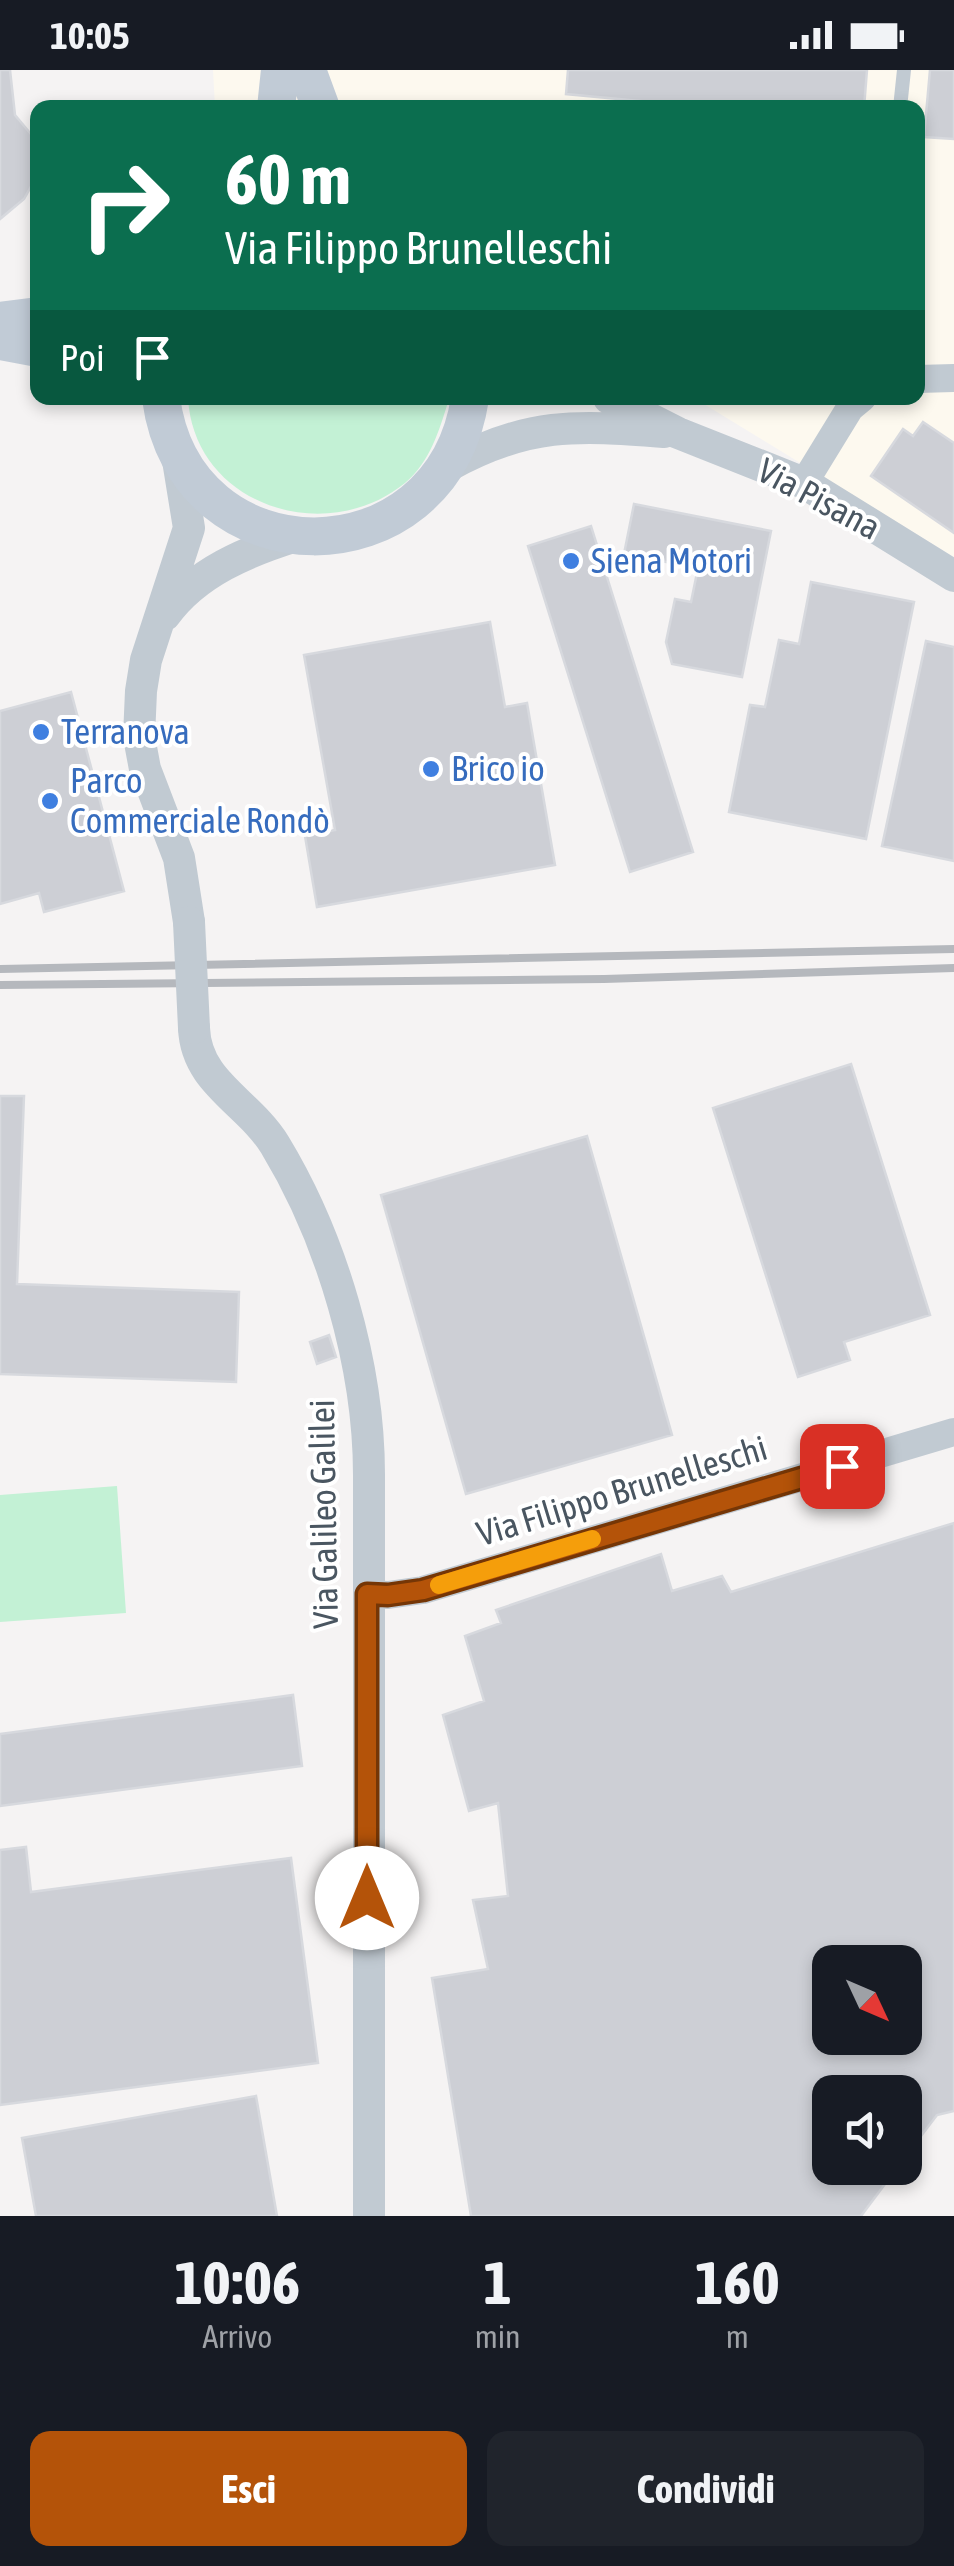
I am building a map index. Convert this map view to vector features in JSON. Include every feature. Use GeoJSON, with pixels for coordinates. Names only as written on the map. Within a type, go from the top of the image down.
{"type":"FeatureCollection","features":[{"type":"Feature","properties":{"kind":"main road"},"geometry":{"type":"LineString","coordinates":[[277,100],[280,70]]}},
{"type":"Feature","properties":{"kind":"main road"},"geometry":{"type":"LineString","coordinates":[[307,70],[318,100]]}},
{"type":"Feature","properties":{"kind":"main road"},"geometry":{"type":"LineString","coordinates":[[0,321],[30,317]]}},
{"type":"Feature","properties":{"kind":"main road"},"geometry":{"type":"LineString","coordinates":[[0,341],[30,347]]}},
{"type":"Feature","properties":{"kind":"main road","name":"Via Pisana"},"geometry":{"type":"LineString","coordinates":[[156,405],[177,454],[199,486],[227,510],[260,528],[296,536],[340,536],[382,523],[419,499],[448,466],[466,425],[469,405]]}},
{"type":"Feature","properties":{"kind":"street"},"geometry":{"type":"LineString","coordinates":[[925,379],[954,378]]}},
{"type":"Feature","properties":{"kind":"street","name":"Via Pisana"},"geometry":{"type":"LineString","coordinates":[[623,405],[678,433],[804,483],[954,576]]}},
{"type":"Feature","properties":{"kind":"street"},"geometry":{"type":"LineString","coordinates":[[804,483],[854,405]]}},
{"type":"Feature","properties":{"kind":"street","name":"Via Pisana"},"geometry":{"type":"LineString","coordinates":[[448,466],[492,444],[538,430],[585,427],[678,433]]}},
{"type":"Feature","properties":{"kind":"street","name":"Via Galileo Galilei"},"geometry":{"type":"LineString","coordinates":[[177,454],[190,528],[143,674],[140,737],[145,768],[179,858],[189,922],[194,1028],[201,1063],[257,1120],[282,1156],[314,1228],[358,1364],[368,1426],[368,2216]]}},
{"type":"Feature","properties":{"kind":"street","name":"Via Galileo Galilei"},"geometry":{"type":"LineString","coordinates":[[157,627],[181,597],[220,567],[261,547],[296,536]]}},
{"type":"Feature","properties":{"kind":"street","name":"Via Filippo Brunelleschi"},"geometry":{"type":"LineString","coordinates":[[367,1594],[423,1590],[954,1432]]}},
{"type":"Feature","properties":{"kind":"lane"},"geometry":{"type":"LineString","coordinates":[[901,100],[904,70]]}},
{"type":"Feature","properties":{"kind":"shaded area"},"geometry":{"type":"Polygon","coordinates":[[[213,70],[954,70],[954,557],[705,405],[925,405],[925,100],[215,100],[213,70]]]}},
{"type":"Feature","properties":{"kind":"green space"},"geometry":{"type":"Polygon","coordinates":[[[190,405],[447,405],[437,435],[414,475],[373,502],[338,512],[303,513],[269,505],[238,489],[213,466],[196,435],[190,405]]]}},
{"type":"Feature","properties":{"kind":"green space"},"geometry":{"type":"Polygon","coordinates":[[[117,1486],[126,1613],[0,1622],[0,1495],[117,1486]]]}},
{"type":"Feature","properties":{"kind":"building"},"geometry":{"type":"Polygon","coordinates":[[[0,70],[10,70],[15,115],[30,133],[30,188],[24,199],[0,219],[0,70]]]}},
{"type":"Feature","properties":{"kind":"building"},"geometry":{"type":"Polygon","coordinates":[[[568,70],[867,70],[865,100],[629,100],[566,94],[568,70]]]}},
{"type":"Feature","properties":{"kind":"building"},"geometry":{"type":"Polygon","coordinates":[[[930,70],[954,70],[954,139],[925,137],[930,70]]]}},
{"type":"Feature","properties":{"kind":"building"},"geometry":{"type":"Polygon","coordinates":[[[923,422],[954,443],[954,533],[871,476],[903,429],[913,436],[923,422]]]}},
{"type":"Feature","properties":{"kind":"building"},"geometry":{"type":"Polygon","coordinates":[[[634,504],[771,531],[742,677],[672,664],[666,642],[675,599],[691,602],[698,568],[624,554],[634,504]]]}},
{"type":"Feature","properties":{"kind":"building"},"geometry":{"type":"Polygon","coordinates":[[[591,526],[693,852],[630,872],[528,546],[591,526]]]}},
{"type":"Feature","properties":{"kind":"building"},"geometry":{"type":"Polygon","coordinates":[[[811,582],[914,602],[866,839],[729,812],[750,705],[765,707],[779,640],[799,644],[811,582]]]}},
{"type":"Feature","properties":{"kind":"building","name":"Brico io"},"geometry":{"type":"Polygon","coordinates":[[[490,622],[505,707],[527,703],[555,865],[317,907],[305,836],[335,830],[304,655],[490,622]]]}},
{"type":"Feature","properties":{"kind":"building"},"geometry":{"type":"Polygon","coordinates":[[[926,641],[954,647],[954,861],[882,846],[926,641]]]}},
{"type":"Feature","properties":{"kind":"building","name":"Parco Commerciale Rondò"},"geometry":{"type":"Polygon","coordinates":[[[71,692],[124,891],[44,912],[39,893],[0,904],[0,711],[71,692]]]}},
{"type":"Feature","properties":{"kind":"building"},"geometry":{"type":"Polygon","coordinates":[[[851,1064],[930,1315],[844,1342],[850,1360],[798,1377],[713,1108],[851,1064]]]}},
{"type":"Feature","properties":{"kind":"building"},"geometry":{"type":"Polygon","coordinates":[[[0,1096],[24,1096],[17,1284],[239,1292],[236,1382],[0,1374],[0,1096]]]}},
{"type":"Feature","properties":{"kind":"building"},"geometry":{"type":"Polygon","coordinates":[[[587,1136],[672,1435],[466,1494],[381,1195],[587,1136]]]}},
{"type":"Feature","properties":{"kind":"building"},"geometry":{"type":"Polygon","coordinates":[[[329,1335],[336,1357],[317,1364],[310,1342],[329,1335]]]}},
{"type":"Feature","properties":{"kind":"building"},"geometry":{"type":"Polygon","coordinates":[[[954,1523],[954,2111],[937,2115],[922,2135],[922,2075],[812,2075],[812,2185],[884,2185],[861,2216],[471,2216],[432,1978],[488,1969],[473,1900],[508,1896],[498,1803],[469,1811],[443,1715],[484,1701],[465,1636],[501,1623],[496,1610],[661,1554],[672,1591],[722,1576],[731,1592],[954,1523]]]}},
{"type":"Feature","properties":{"kind":"building"},"geometry":{"type":"Polygon","coordinates":[[[293,1695],[302,1766],[0,1806],[0,1734],[293,1695]]]}},
{"type":"Feature","properties":{"kind":"building"},"geometry":{"type":"Polygon","coordinates":[[[26,1847],[31,1892],[291,1858],[318,2063],[0,2105],[0,1850],[26,1847]]]}},
{"type":"Feature","properties":{"kind":"building"},"geometry":{"type":"Polygon","coordinates":[[[256,2096],[277,2216],[36,2216],[22,2138],[256,2096]]]}},
{"type":"Feature","properties":{"kind":"railway"},"geometry":{"type":"LineString","coordinates":[[0,969],[954,949]]}},
{"type":"Feature","properties":{"kind":"railway"},"geometry":{"type":"LineString","coordinates":[[0,985],[604,979],[954,968]]}},
{"type":"Feature","properties":{"kind":"slow traffic"},"geometry":{"type":"LineString","coordinates":[[439,1585],[592,1539]]}},
{"type":"Feature","properties":{"kind":"place","name":"Siena Motori"},"geometry":{"type":"Point","coordinates":[571,561]}},
{"type":"Feature","properties":{"kind":"place","name":"Terranova"},"geometry":{"type":"Point","coordinates":[41,732]}},
{"type":"Feature","properties":{"kind":"place","name":"Brico io"},"geometry":{"type":"Point","coordinates":[431,769]}},
{"type":"Feature","properties":{"kind":"place","name":"Parco Commerciale Rondò"},"geometry":{"type":"Point","coordinates":[50,801]}},
{"type":"Feature","properties":{"kind":"route"},"geometry":{"type":"LineString","coordinates":[[367,1898],[367,1594],[423,1590],[842,1466]]}}]}
